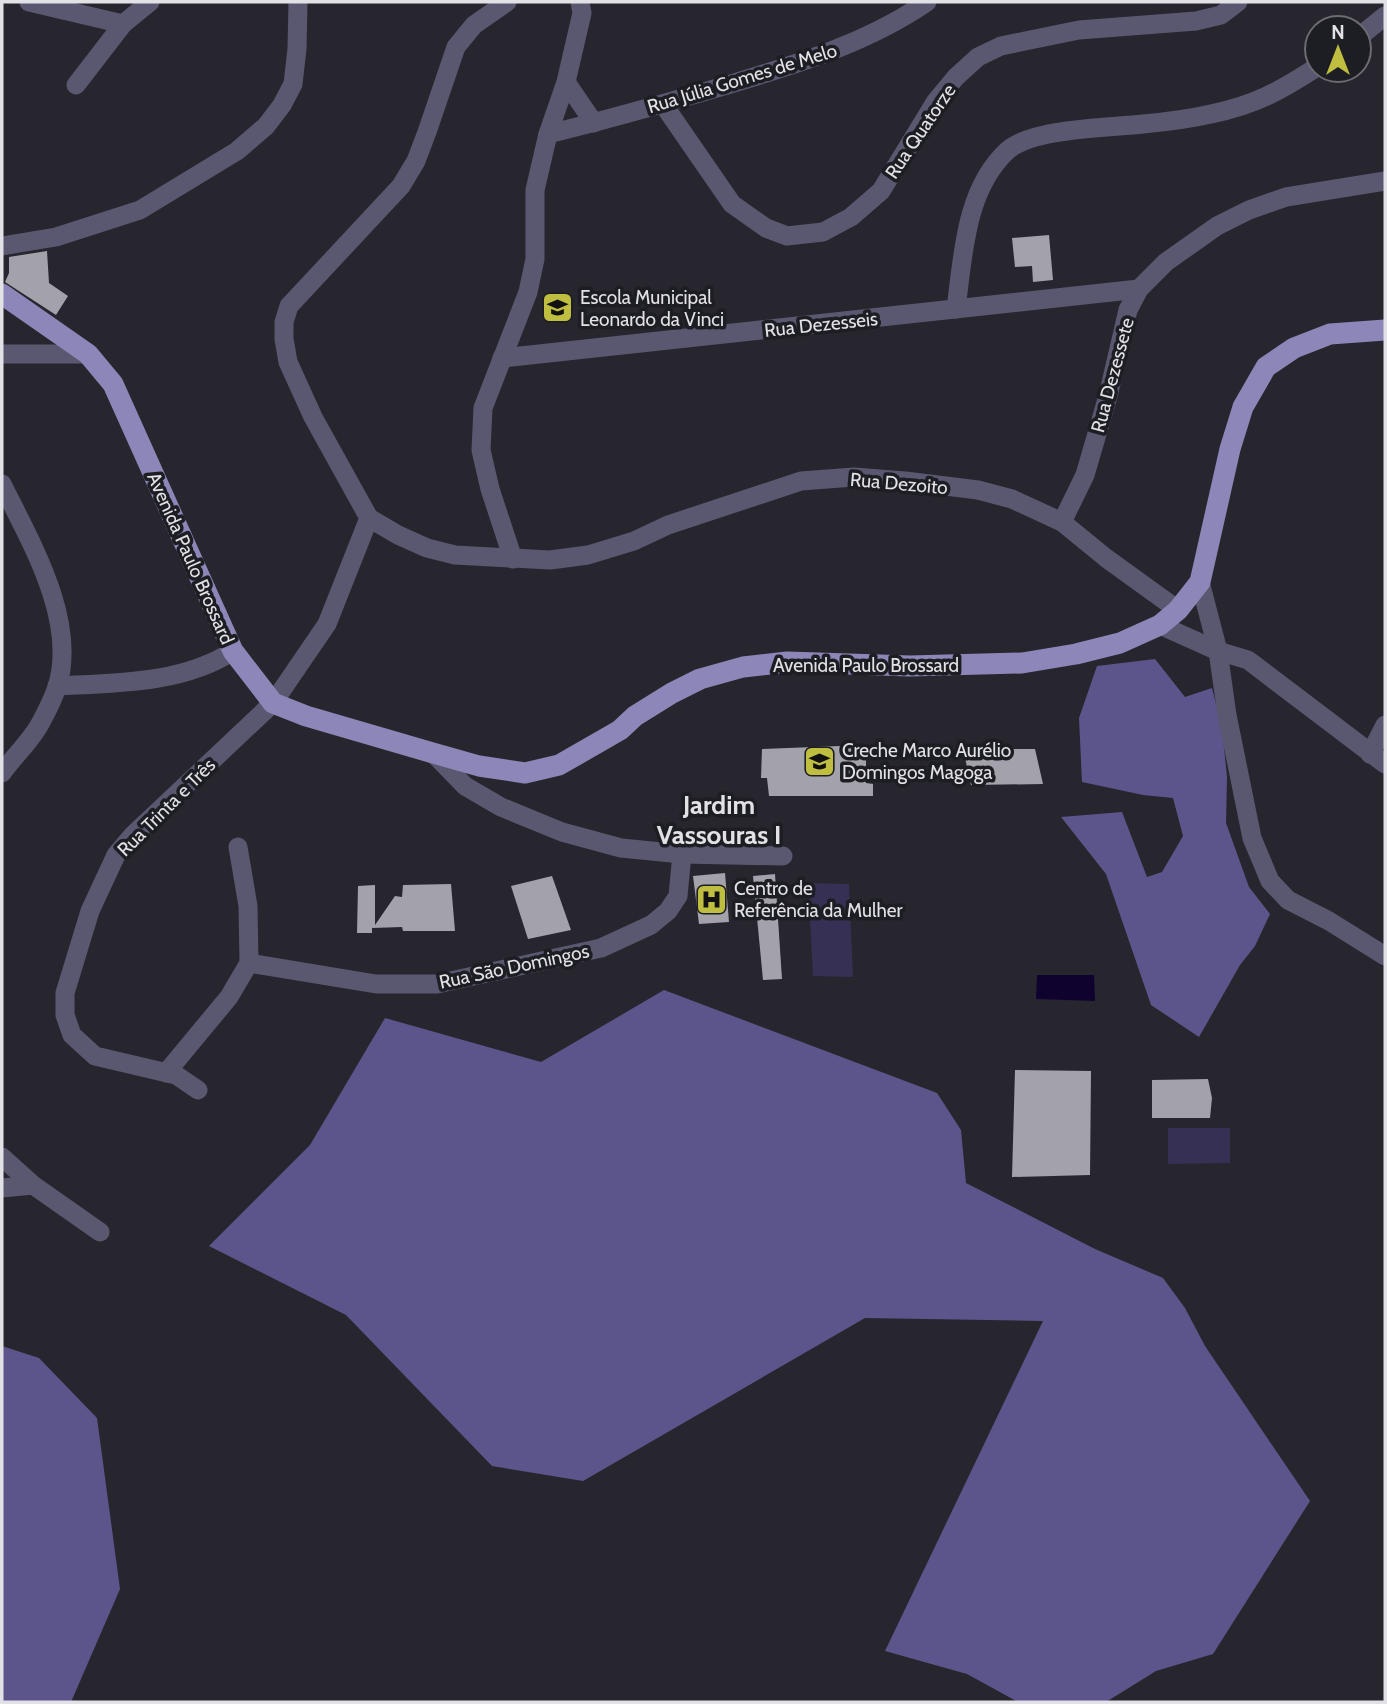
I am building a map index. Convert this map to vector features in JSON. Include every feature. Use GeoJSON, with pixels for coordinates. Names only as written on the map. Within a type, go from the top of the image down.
{"type":"FeatureCollection","features":[{"type":"Feature","properties":{"kind":"main road","name":"Avenida Paulo Brossard"},"geometry":{"type":"LineString","coordinates":[[2,294],[88,354],[113,384],[233,651],[273,704],[479,766],[525,773],[559,765],[620,730],[635,716],[672,693],[700,679],[743,667],[787,662],[909,666],[1022,663],[1120,643],[1160,625],[1178,610],[1200,582],[1230,449],[1243,407],[1266,367],[1293,348],[1330,334],[1385,330]]}},
{"type":"Feature","properties":{"kind":"street"},"geometry":{"type":"LineString","coordinates":[[29,2],[123,24]]}},
{"type":"Feature","properties":{"kind":"street"},"geometry":{"type":"LineString","coordinates":[[76,85],[123,24],[150,2]]}},
{"type":"Feature","properties":{"kind":"street"},"geometry":{"type":"LineString","coordinates":[[2,246],[56,237],[140,210],[237,151],[266,126],[282,105],[293,84],[298,2]]}},
{"type":"Feature","properties":{"kind":"street"},"geometry":{"type":"LineString","coordinates":[[369,518],[313,417],[288,362],[284,322],[289,306],[401,186],[416,161],[456,47],[474,25],[507,2]]}},
{"type":"Feature","properties":{"kind":"street"},"geometry":{"type":"LineString","coordinates":[[513,559],[490,489],[481,450],[483,408],[528,292],[535,259],[535,190],[548,134],[566,82],[582,13],[580,2]]}},
{"type":"Feature","properties":{"kind":"street","name":"Rua Júlia Gomes de Melo"},"geometry":{"type":"LineString","coordinates":[[548,134],[663,104],[836,50],[904,18],[927,2]]}},
{"type":"Feature","properties":{"kind":"street","name":"Rua Quatorze"},"geometry":{"type":"LineString","coordinates":[[663,104],[732,204],[766,228],[787,236],[823,232],[851,218],[881,191],[936,101],[956,77],[978,57],[1001,46],[1079,30],[1196,21],[1221,15],[1238,2]]}},
{"type":"Feature","properties":{"kind":"street"},"geometry":{"type":"LineString","coordinates":[[956,309],[965,234],[977,199],[991,171],[1009,149],[1035,136],[1211,114],[1257,102],[1303,75]]}},
{"type":"Feature","properties":{"kind":"street"},"geometry":{"type":"LineString","coordinates":[[566,82],[594,123]]}},
{"type":"Feature","properties":{"kind":"street","name":"Rua Dezessete"},"geometry":{"type":"LineString","coordinates":[[1062,522],[1084,475],[1108,396],[1128,310],[1139,289],[1166,262],[1217,226],[1249,210],[1286,197],[1385,181]]}},
{"type":"Feature","properties":{"kind":"street","name":"Rua Dezesseis"},"geometry":{"type":"LineString","coordinates":[[502,358],[1139,289]]}},
{"type":"Feature","properties":{"kind":"street"},"geometry":{"type":"LineString","coordinates":[[2,354],[88,354]]}},
{"type":"Feature","properties":{"kind":"street","name":"Rua Dezoito"},"geometry":{"type":"LineString","coordinates":[[369,518],[427,548],[455,555],[550,560],[587,555],[634,541],[668,525],[801,481],[853,477],[978,490],[1012,499],[1062,522],[1178,610]]}},
{"type":"Feature","properties":{"kind":"street"},"geometry":{"type":"LineString","coordinates":[[2,484],[39,561],[57,612],[61,657],[57,686],[40,725],[2,773]]}},
{"type":"Feature","properties":{"kind":"street","name":"Rua Trinta e Três"},"geometry":{"type":"LineString","coordinates":[[198,1090],[176,1075],[95,1056],[72,1035],[65,1016],[65,993],[90,911],[116,855],[133,835],[273,704],[327,624],[369,518]]}},
{"type":"Feature","properties":{"kind":"street"},"geometry":{"type":"LineString","coordinates":[[1200,582],[1218,652],[1227,715],[1252,838],[1270,881],[1288,900],[1385,956]]}},
{"type":"Feature","properties":{"kind":"street"},"geometry":{"type":"LineString","coordinates":[[1160,625],[1218,652],[1248,660],[1378,759],[1385,725]]}},
{"type":"Feature","properties":{"kind":"street"},"geometry":{"type":"LineString","coordinates":[[57,686],[163,677],[193,671],[214,663],[233,651]]}},
{"type":"Feature","properties":{"kind":"street"},"geometry":{"type":"LineString","coordinates":[[433,753],[465,786],[513,812],[562,832],[621,848],[682,854],[783,856]]}},
{"type":"Feature","properties":{"kind":"street"},"geometry":{"type":"LineString","coordinates":[[166,1073],[229,997],[248,963],[248,906],[238,847]]}},
{"type":"Feature","properties":{"kind":"street","name":"Rua São Domingos"},"geometry":{"type":"LineString","coordinates":[[248,963],[376,984],[437,984],[601,948],[650,925],[668,911],[678,896],[682,854]]}},
{"type":"Feature","properties":{"kind":"street"},"geometry":{"type":"LineString","coordinates":[[2,1157],[33,1185],[100,1232]]}},
{"type":"Feature","properties":{"kind":"street"},"geometry":{"type":"LineString","coordinates":[[2,1188],[33,1185]]}},
{"type":"Feature","properties":{"kind":"shaded area"},"geometry":{"type":"Polygon","coordinates":[[[1155,659],[1185,697],[1212,688],[1222,728],[1227,777],[1226,823],[1249,887],[1270,914],[1255,946],[1240,965],[1199,1037],[1151,1005],[1106,874],[1061,817],[1122,812],[1147,877],[1162,872],[1183,836],[1173,798],[1143,795],[1082,782],[1079,718],[1097,666],[1155,659]]]}},
{"type":"Feature","properties":{"kind":"shaded area"},"geometry":{"type":"Polygon","coordinates":[[[808,883],[849,884],[853,977],[813,976],[808,883]]]}},
{"type":"Feature","properties":{"kind":"shaded area"},"geometry":{"type":"Polygon","coordinates":[[[1037,975],[1094,975],[1095,1001],[1036,999],[1037,975]]]}},
{"type":"Feature","properties":{"kind":"shaded area"},"geometry":{"type":"Polygon","coordinates":[[[664,990],[937,1093],[961,1130],[966,1183],[1095,1249],[1163,1278],[1185,1308],[1205,1346],[1310,1501],[1213,1654],[1156,1671],[1106,1702],[1018,1702],[967,1674],[885,1651],[1043,1321],[865,1318],[583,1481],[492,1466],[346,1315],[209,1246],[310,1145],[385,1018],[541,1062],[664,990]]]}},
{"type":"Feature","properties":{"kind":"shaded area"},"geometry":{"type":"Polygon","coordinates":[[[1168,1128],[1230,1128],[1230,1163],[1168,1164],[1168,1128]]]}},
{"type":"Feature","properties":{"kind":"shaded area"},"geometry":{"type":"Polygon","coordinates":[[[2,1346],[39,1358],[97,1418],[120,1589],[71,1702],[2,1702],[2,1346]]]}},
{"type":"Feature","properties":{"kind":"building"},"geometry":{"type":"Polygon","coordinates":[[[1049,235],[1053,280],[1033,282],[1032,266],[1015,267],[1012,238],[1049,235]]]}},
{"type":"Feature","properties":{"kind":"building"},"geometry":{"type":"Polygon","coordinates":[[[47,251],[49,283],[68,296],[56,315],[5,282],[9,273],[9,257],[47,251]]]}},
{"type":"Feature","properties":{"kind":"building"},"geometry":{"type":"Polygon","coordinates":[[[866,745],[866,783],[873,784],[873,796],[769,796],[767,778],[761,778],[762,749],[866,745]]]}},
{"type":"Feature","properties":{"kind":"building"},"geometry":{"type":"Polygon","coordinates":[[[963,749],[1035,749],[1043,784],[971,785],[963,749]]]}},
{"type":"Feature","properties":{"kind":"building","name":"Centro de Referência da Mulher"},"geometry":{"type":"Polygon","coordinates":[[[725,873],[729,922],[699,924],[693,876],[725,873]]]}},
{"type":"Feature","properties":{"kind":"building"},"geometry":{"type":"Polygon","coordinates":[[[775,874],[782,979],[763,980],[753,876],[775,874]]]}},
{"type":"Feature","properties":{"kind":"building"},"geometry":{"type":"Polygon","coordinates":[[[552,876],[571,930],[528,939],[511,886],[552,876]]]}},
{"type":"Feature","properties":{"kind":"building"},"geometry":{"type":"Polygon","coordinates":[[[451,884],[455,931],[403,931],[402,927],[372,928],[372,933],[357,933],[358,886],[375,885],[375,925],[395,896],[402,897],[403,885],[451,884]]]}},
{"type":"Feature","properties":{"kind":"building"},"geometry":{"type":"Polygon","coordinates":[[[1015,1070],[1091,1071],[1090,1175],[1012,1177],[1015,1070]]]}},
{"type":"Feature","properties":{"kind":"building"},"geometry":{"type":"Polygon","coordinates":[[[1208,1079],[1212,1098],[1210,1118],[1152,1118],[1152,1080],[1208,1079]]]}},
{"type":"Feature","properties":{"kind":"place","name":"Escola Municipal Leonardo da Vinci"},"geometry":{"type":"Point","coordinates":[557,308]}},
{"type":"Feature","properties":{"kind":"place","name":"Creche Marco Aurélio Domingos Magoga"},"geometry":{"type":"Point","coordinates":[819,761]}},
{"type":"Feature","properties":{"kind":"place","name":"Centro de Referência da Mulher"},"geometry":{"type":"Point","coordinates":[711,899]}},
{"type":"Feature","properties":{"kind":"district","name":"Jardim Vassouras I"},"geometry":{"type":"Point","coordinates":[719,820]}}]}
